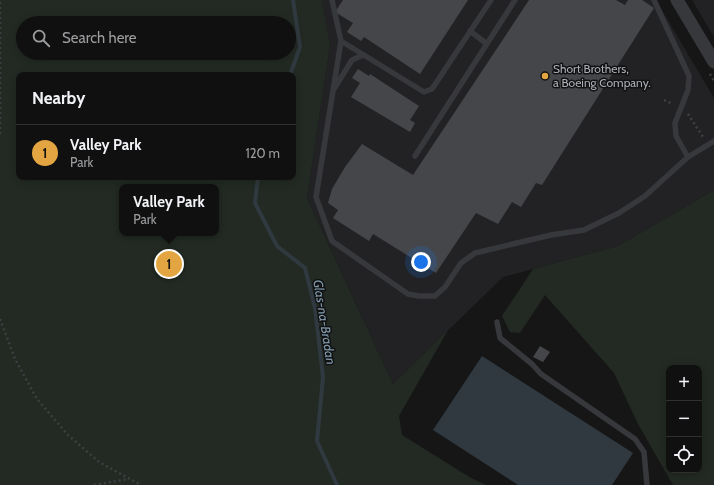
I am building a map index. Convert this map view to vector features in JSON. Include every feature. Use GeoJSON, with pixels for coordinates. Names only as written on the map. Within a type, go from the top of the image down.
{"type":"FeatureCollection","features":[{"type":"Feature","properties":{"kind":"street"},"geometry":{"type":"LineString","coordinates":[[677,0],[714,62]]}},
{"type":"Feature","properties":{"kind":"lane"},"geometry":{"type":"LineString","coordinates":[[332,0],[341,41],[316,198],[332,241],[408,294],[435,296],[445,287],[461,263],[475,253],[551,235],[584,230],[620,213],[645,196],[688,157],[714,141]]}},
{"type":"Feature","properties":{"kind":"lane"},"geometry":{"type":"LineString","coordinates":[[341,41],[424,92],[432,89],[491,0]]}},
{"type":"Feature","properties":{"kind":"lane"},"geometry":{"type":"LineString","coordinates":[[415,156],[515,0]]}},
{"type":"Feature","properties":{"kind":"lane"},"geometry":{"type":"LineString","coordinates":[[654,0],[689,76],[688,90],[675,123],[676,136],[688,157]]}},
{"type":"Feature","properties":{"kind":"lane"},"geometry":{"type":"LineString","coordinates":[[470,31],[487,44]]}},
{"type":"Feature","properties":{"kind":"lane"},"geometry":{"type":"LineString","coordinates":[[332,93],[352,60],[363,55]]}},
{"type":"Feature","properties":{"kind":"lane"},"geometry":{"type":"LineString","coordinates":[[496,322],[500,338],[532,364],[540,374],[635,439],[644,452],[647,485]]}},
{"type":"Feature","properties":{"kind":"path"},"geometry":{"type":"LineString","coordinates":[[0,0],[0,134]]}},
{"type":"Feature","properties":{"kind":"path"},"geometry":{"type":"LineString","coordinates":[[664,100],[687,111],[708,144]]}},
{"type":"Feature","properties":{"kind":"path"},"geometry":{"type":"LineString","coordinates":[[0,319],[15,359],[37,399],[68,435],[99,462],[141,485]]}},
{"type":"Feature","properties":{"kind":"path"},"geometry":{"type":"LineString","coordinates":[[94,485],[128,479]]}},
{"type":"Feature","properties":{"kind":"shaded area"},"geometry":{"type":"Polygon","coordinates":[[[0,0],[322,0],[330,45],[307,198],[393,384],[448,330],[399,416],[402,435],[471,478],[486,485],[0,485],[0,0]]]}},
{"type":"Feature","properties":{"kind":"shaded area"},"geometry":{"type":"Polygon","coordinates":[[[322,0],[656,0],[714,98],[714,190],[618,246],[503,277],[393,384],[307,198],[330,45],[322,0]]]}},
{"type":"Feature","properties":{"kind":"shaded area"},"geometry":{"type":"Polygon","coordinates":[[[692,0],[714,0],[714,37],[692,0]]]}},
{"type":"Feature","properties":{"kind":"shaded area"},"geometry":{"type":"Polygon","coordinates":[[[714,190],[714,485],[673,485],[666,473],[702,473],[702,365],[666,365],[666,473],[638,424],[614,373],[545,295],[520,333],[510,332],[502,316],[533,269],[618,246],[714,190]]]}},
{"type":"Feature","properties":{"kind":"shaded area"},"geometry":{"type":"Polygon","coordinates":[[[482,356],[633,453],[612,485],[518,485],[433,430],[482,356]]]}},
{"type":"Feature","properties":{"kind":"building"},"geometry":{"type":"Polygon","coordinates":[[[343,0],[468,0],[420,74],[364,37],[361,41],[347,32],[353,23],[335,12],[343,0]]]}},
{"type":"Feature","properties":{"kind":"building","name":"Short Brothers, a Boeing Company."},"geometry":{"type":"Polygon","coordinates":[[[529,0],[616,0],[625,5],[628,0],[642,0],[654,8],[542,185],[536,183],[521,207],[512,202],[498,224],[476,213],[436,273],[373,234],[369,241],[333,218],[338,210],[328,203],[332,189],[345,167],[362,144],[413,175],[529,0]]]}},
{"type":"Feature","properties":{"kind":"building"},"geometry":{"type":"Polygon","coordinates":[[[358,69],[369,76],[370,74],[419,106],[410,120],[415,123],[410,132],[351,97],[360,83],[352,78],[358,69]]]}},
{"type":"Feature","properties":{"kind":"building"},"geometry":{"type":"Polygon","coordinates":[[[540,346],[550,352],[543,362],[533,357],[540,346]]]}},
{"type":"Feature","properties":{"kind":"waterway","name":"Glas-na-Bradan"},"geometry":{"type":"LineString","coordinates":[[293,0],[295,16]]}},
{"type":"Feature","properties":{"kind":"waterway","name":"Glas-na-Bradan"},"geometry":{"type":"LineString","coordinates":[[296,20],[300,47],[296,58]]}},
{"type":"Feature","properties":{"kind":"waterway","name":"Glas-na-Bradan"},"geometry":{"type":"LineString","coordinates":[[291,72],[295,60]]}},
{"type":"Feature","properties":{"kind":"waterway","name":"Glas-na-Bradan"},"geometry":{"type":"LineString","coordinates":[[258,180],[255,203],[277,246],[305,268],[315,308],[323,377],[317,441],[337,485]]}},
{"type":"Feature","properties":{"kind":"place","name":"Short Brothers, a Boeing Company."},"geometry":{"type":"Point","coordinates":[545,76]}},
{"type":"Feature","properties":{"kind":"place","name":"Valley Park"},"geometry":{"type":"Point","coordinates":[169,264]}}]}
